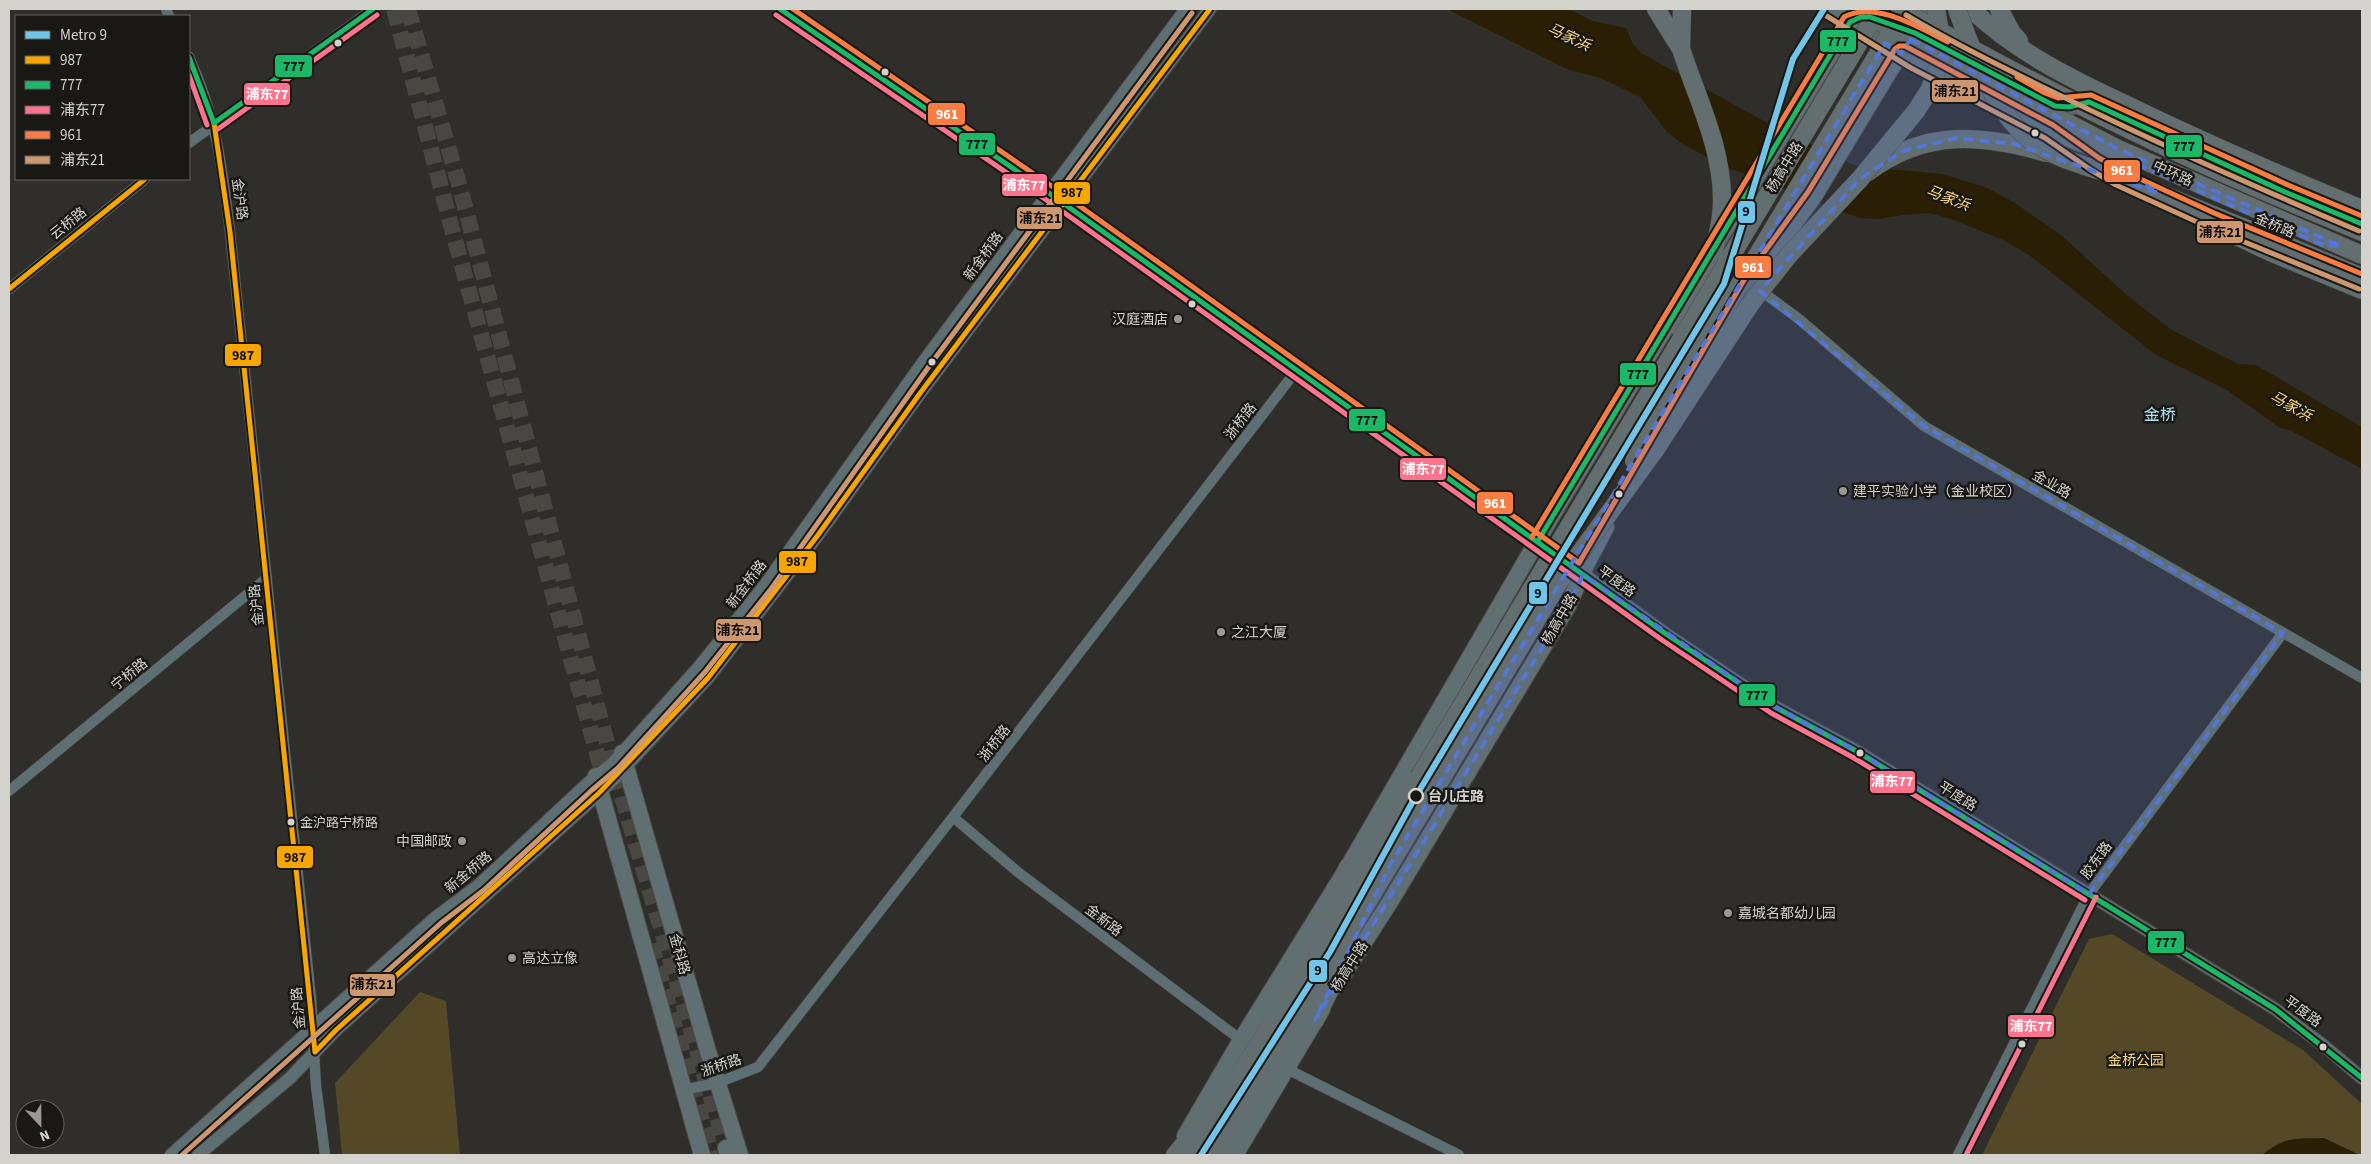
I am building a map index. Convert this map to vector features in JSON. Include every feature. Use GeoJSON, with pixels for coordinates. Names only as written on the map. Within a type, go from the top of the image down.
{"type":"FeatureCollection","features":[{"type":"Feature","properties":{"kind":"highway"},"geometry":{"type":"LineString","coordinates":[[1589,492],[1681,326],[1703,280],[1719,229],[1722,202],[1716,154],[1681,49],[1656,9]]}},
{"type":"Feature","properties":{"kind":"highway"},"geometry":{"type":"LineString","coordinates":[[1681,49],[1682,9]]}},
{"type":"Feature","properties":{"kind":"highway","name":"杨高中路"},"geometry":{"type":"LineString","coordinates":[[1194,1152],[1879,9]]}},
{"type":"Feature","properties":{"kind":"highway","name":"中环路"},"geometry":{"type":"LineString","coordinates":[[1900,9],[1994,62],[2127,129],[2362,232]]}},
{"type":"Feature","properties":{"kind":"highway","name":"杨高中路"},"geometry":{"type":"LineString","coordinates":[[1216,1155],[1905,9]]}},
{"type":"Feature","properties":{"kind":"highway"},"geometry":{"type":"LineString","coordinates":[[1957,9],[1975,60],[1987,85],[2021,131],[2050,153]]}},
{"type":"Feature","properties":{"kind":"highway"},"geometry":{"type":"LineString","coordinates":[[1971,9],[1993,28],[2068,76],[2164,123],[2362,209]]}},
{"type":"Feature","properties":{"kind":"highway"},"geometry":{"type":"LineString","coordinates":[[1999,9],[2012,32],[2028,51]]}},
{"type":"Feature","properties":{"kind":"highway"},"geometry":{"type":"LineString","coordinates":[[1559,582],[1655,450],[1751,303],[1789,255],[1860,179],[1916,111],[1930,89],[1940,61],[1940,32],[1931,12]]}},
{"type":"Feature","properties":{"kind":"highway","name":"中环路"},"geometry":{"type":"LineString","coordinates":[[1855,13],[2118,149],[2362,255]]}},
{"type":"Feature","properties":{"kind":"highway"},"geometry":{"type":"LineString","coordinates":[[2043,110],[2130,175],[2205,221],[2270,252],[2362,290]]}},
{"type":"Feature","properties":{"kind":"highway"},"geometry":{"type":"LineString","coordinates":[[1860,179],[1880,164],[1903,151],[1931,142],[1956,138],[1982,138],[2014,144],[2050,153],[2116,176],[2362,277]]}},
{"type":"Feature","properties":{"kind":"highway"},"geometry":{"type":"LineString","coordinates":[[2309,210],[2362,225]]}},
{"type":"Feature","properties":{"kind":"highway"},"geometry":{"type":"LineString","coordinates":[[1315,1020],[1390,865]]}},
{"type":"Feature","properties":{"kind":"highway"},"geometry":{"type":"LineString","coordinates":[[1291,990],[1348,867]]}},
{"type":"Feature","properties":{"kind":"highway"},"geometry":{"type":"LineString","coordinates":[[1174,1155],[1235,1084]]}},
{"type":"Feature","properties":{"kind":"main road","name":"金桥路"},"geometry":{"type":"LineString","coordinates":[[1829,9],[1855,13],[1902,53],[2049,132],[2095,164],[2120,178],[2211,220],[2362,282]]}},
{"type":"Feature","properties":{"kind":"main road"},"geometry":{"type":"LineString","coordinates":[[1874,9],[1916,22],[1931,12]]}},
{"type":"Feature","properties":{"kind":"main road"},"geometry":{"type":"LineString","coordinates":[[1910,9],[1931,12],[2089,102],[2285,192],[2362,225]]}},
{"type":"Feature","properties":{"kind":"main road","name":"杨高中路"},"geometry":{"type":"LineString","coordinates":[[1235,1155],[1291,1072],[1315,1020],[1390,902],[1569,604],[1583,575],[1586,563],[1750,284],[1800,217],[1902,53],[1931,12]]}},
{"type":"Feature","properties":{"kind":"main road"},"geometry":{"type":"LineString","coordinates":[[1855,13],[1861,17],[1870,17],[1915,33],[2055,106],[2069,108],[2089,102]]}},
{"type":"Feature","properties":{"kind":"main road","name":"杨高中路"},"geometry":{"type":"LineString","coordinates":[[1174,1155],[1211,1095],[1241,1040],[1348,867],[1538,541],[1855,13]]}},
{"type":"Feature","properties":{"kind":"main road","name":"金桥路"},"geometry":{"type":"LineString","coordinates":[[2049,132],[2126,159],[2362,261]]}},
{"type":"Feature","properties":{"kind":"main road"},"geometry":{"type":"LineString","coordinates":[[2326,246],[2362,247]]}},
{"type":"Feature","properties":{"kind":"main road","name":"金科路"},"geometry":{"type":"LineString","coordinates":[[624,759],[717,1082],[731,1153]]}},
{"type":"Feature","properties":{"kind":"main road"},"geometry":{"type":"LineString","coordinates":[[596,776],[599,793],[702,1155]]}},
{"type":"Feature","properties":{"kind":"street"},"geometry":{"type":"LineString","coordinates":[[190,142],[373,9]]}},
{"type":"Feature","properties":{"kind":"street"},"geometry":{"type":"LineString","coordinates":[[780,9],[1049,193],[1232,323],[1296,371],[1538,541]]}},
{"type":"Feature","properties":{"kind":"street","name":"新金桥路"},"geometry":{"type":"LineString","coordinates":[[198,1155],[290,1078],[336,1030],[599,793],[624,759],[765,585],[924,361],[1186,9]]}},
{"type":"Feature","properties":{"kind":"street","name":"新金桥路"},"geometry":{"type":"LineString","coordinates":[[172,1155],[436,917],[479,885],[596,776],[624,759],[708,678],[818,535],[921,392],[1210,9]]}},
{"type":"Feature","properties":{"kind":"street","name":"金沪路"},"geometry":{"type":"LineString","coordinates":[[190,59],[201,84],[214,123],[230,232],[314,1028],[316,1086],[324,1155]]}},
{"type":"Feature","properties":{"kind":"street","name":"云桥路"},"geometry":{"type":"LineString","coordinates":[[9,289],[144,180]]}},
{"type":"Feature","properties":{"kind":"street","name":"金业路"},"geometry":{"type":"LineString","coordinates":[[1750,284],[1799,319],[1924,426],[2362,678]]}},
{"type":"Feature","properties":{"kind":"street","name":"浙桥路"},"geometry":{"type":"LineString","coordinates":[[683,1090],[717,1082],[758,1067],[954,818],[1296,371]]}},
{"type":"Feature","properties":{"kind":"street","name":"平度路"},"geometry":{"type":"LineString","coordinates":[[1538,541],[1666,634],[1775,708],[1858,752],[2275,1009],[2323,1045],[2362,1078]]}},
{"type":"Feature","properties":{"kind":"street","name":"宁桥路"},"geometry":{"type":"LineString","coordinates":[[9,791],[267,578]]}},
{"type":"Feature","properties":{"kind":"street","name":"胶东路"},"geometry":{"type":"LineString","coordinates":[[1958,1155],[2089,894],[2283,633]]}},
{"type":"Feature","properties":{"kind":"street","name":"金新路"},"geometry":{"type":"LineString","coordinates":[[954,818],[1019,873],[1241,1040]]}},
{"type":"Feature","properties":{"kind":"street"},"geometry":{"type":"LineString","coordinates":[[1291,1072],[1459,1155]]}},
{"type":"Feature","properties":{"kind":"highlighted area"},"geometry":{"type":"Polygon","coordinates":[[[1911,39],[2118,149],[2341,246],[2325,246],[2141,166],[2135,178],[2158,193],[2014,144],[1956,138],[1903,151],[1860,179],[1760,291],[1924,426],[2283,633],[2089,894],[1858,752],[1775,707],[1583,575],[1569,604],[1315,1020],[1390,865],[1885,43],[1901,53],[1911,39]]]}},
{"type":"Feature","properties":{"kind":"green space","name":"金桥公园"},"geometry":{"type":"Polygon","coordinates":[[[2112,934],[2303,1050],[2362,1104],[2362,1155],[1982,1155],[2089,939],[2112,934]]]}},
{"type":"Feature","properties":{"kind":"green space"},"geometry":{"type":"Polygon","coordinates":[[[420,992],[446,1001],[460,1155],[342,1155],[335,1083],[420,992]]]}},
{"type":"Feature","properties":{"kind":"water","name":"马家浜"},"geometry":{"type":"Polygon","coordinates":[[[1447,9],[1569,9],[1593,21],[1626,28],[1633,44],[1641,53],[1771,125],[1856,166],[1942,174],[1985,187],[2012,201],[2061,235],[2130,298],[2172,330],[2238,364],[2256,365],[2362,427],[2362,469],[2290,430],[2280,428],[2227,390],[2156,355],[2029,255],[2003,240],[1954,220],[1930,213],[1878,219],[1859,218],[1724,166],[1681,143],[1667,132],[1640,97],[1601,78],[1569,70],[1447,9]]]}},
{"type":"Feature","properties":{"kind":"water"},"geometry":{"type":"Polygon","coordinates":[[[2324,1138],[2360,1155],[2262,1155],[2277,1144],[2291,1140],[2324,1138]]]}},
{"type":"Feature","properties":{"kind":"tunnel"},"geometry":{"type":"LineString","coordinates":[[394,9],[453,233],[606,786]]}},
{"type":"Feature","properties":{"kind":"tunnel"},"geometry":{"type":"LineString","coordinates":[[408,9],[459,184],[616,777],[726,1148]]}},
{"type":"Feature","properties":{"kind":"tunnel"},"geometry":{"type":"LineString","coordinates":[[651,944],[712,1155]]}},
{"type":"Feature","properties":{"kind":"metro line","name":"9"},"geometry":{"type":"LineString","coordinates":[[1201,1155],[1330,952],[1413,801],[1724,284],[1793,59],[1824,9]]}},
{"type":"Feature","properties":{"kind":"transit line","name":"777"},"geometry":{"type":"LineString","coordinates":[[214,123],[373,9]]}},
{"type":"Feature","properties":{"kind":"transit line","name":"777"},"geometry":{"type":"LineString","coordinates":[[780,9],[1049,193],[1666,634],[1775,707],[1858,752],[2275,1009],[2362,1078]]}},
{"type":"Feature","properties":{"kind":"transit line","name":"961"},"geometry":{"type":"LineString","coordinates":[[793,9],[1053,187],[1579,563],[1744,280],[1808,192],[1895,49],[1899,46],[1905,46],[2053,125],[2099,158],[2123,171],[2214,213],[2362,274]]}},
{"type":"Feature","properties":{"kind":"transit line","name":"987"},"geometry":{"type":"LineString","coordinates":[[315,1052],[336,1030],[599,793],[708,678],[818,535],[921,392],[1210,9]]}},
{"type":"Feature","properties":{"kind":"transit line","name":"浦东21"},"geometry":{"type":"LineString","coordinates":[[182,1155],[441,923],[484,890],[618,768],[705,672],[771,589],[930,365],[1192,13]]}},
{"type":"Feature","properties":{"kind":"transit line","name":"961"},"geometry":{"type":"LineString","coordinates":[[1532,537],[1844,17],[1856,13],[1883,14],[1911,23],[1948,42]]}},
{"type":"Feature","properties":{"kind":"transit line","name":"浦东77"},"geometry":{"type":"LineString","coordinates":[[218,129],[377,15]]}},
{"type":"Feature","properties":{"kind":"transit line","name":"浦东77"},"geometry":{"type":"LineString","coordinates":[[776,15],[1045,199],[1662,640],[1771,713],[1854,758],[2085,900]]}},
{"type":"Feature","properties":{"kind":"transit line","name":"浦东21"},"geometry":{"type":"LineString","coordinates":[[1825,15],[1911,68],[2045,138],[2116,185],[2208,227],[2359,289]]}},
{"type":"Feature","properties":{"kind":"transit line","name":"浦东21"},"geometry":{"type":"LineString","coordinates":[[1906,15],[1978,54],[2127,128],[2242,181],[2359,231]]}},
{"type":"Feature","properties":{"kind":"transit line","name":"777"},"geometry":{"type":"LineString","coordinates":[[1538,541],[1850,22],[1861,17],[1870,17],[1915,33],[2055,106],[2069,107],[2089,102],[2285,192],[2362,224]]}},
{"type":"Feature","properties":{"kind":"transit line","name":"777"},"geometry":{"type":"LineString","coordinates":[[190,60],[214,123]]}},
{"type":"Feature","properties":{"kind":"transit line","name":"961"},"geometry":{"type":"LineString","coordinates":[[2017,77],[2058,98],[2091,95],[2288,185],[2362,216]]}},
{"type":"Feature","properties":{"kind":"transit line","name":"浦东77"},"geometry":{"type":"LineString","coordinates":[[190,78],[207,125]]}},
{"type":"Feature","properties":{"kind":"transit line","name":"987"},"geometry":{"type":"LineString","coordinates":[[214,123],[230,232],[315,1052]]}},
{"type":"Feature","properties":{"kind":"transit line","name":"987"},"geometry":{"type":"LineString","coordinates":[[9,289],[144,180]]}},
{"type":"Feature","properties":{"kind":"transit line","name":"浦东77"},"geometry":{"type":"LineString","coordinates":[[1966,1155],[2096,897]]}},
{"type":"Feature","properties":{"kind":"place","name":"汉庭酒店"},"geometry":{"type":"Point","coordinates":[1178,319]}},
{"type":"Feature","properties":{"kind":"place","name":"建平实验小学（金业校区）"},"geometry":{"type":"Point","coordinates":[1843,491]}},
{"type":"Feature","properties":{"kind":"place","name":"之江大厦"},"geometry":{"type":"Point","coordinates":[1221,632]}},
{"type":"Feature","properties":{"kind":"place","name":"台儿庄路"},"geometry":{"type":"Point","coordinates":[1416,796]}},
{"type":"Feature","properties":{"kind":"place","name":"金沪路宁桥路"},"geometry":{"type":"Point","coordinates":[291,822]}},
{"type":"Feature","properties":{"kind":"place","name":"中国邮政"},"geometry":{"type":"Point","coordinates":[462,841]}},
{"type":"Feature","properties":{"kind":"place","name":"嘉城名都幼儿园"},"geometry":{"type":"Point","coordinates":[1728,913]}},
{"type":"Feature","properties":{"kind":"place","name":"高达立像"},"geometry":{"type":"Point","coordinates":[512,958]}},
{"type":"Feature","properties":{"kind":"district","name":"金桥"},"geometry":{"type":"Point","coordinates":[2160,414]}}]}
